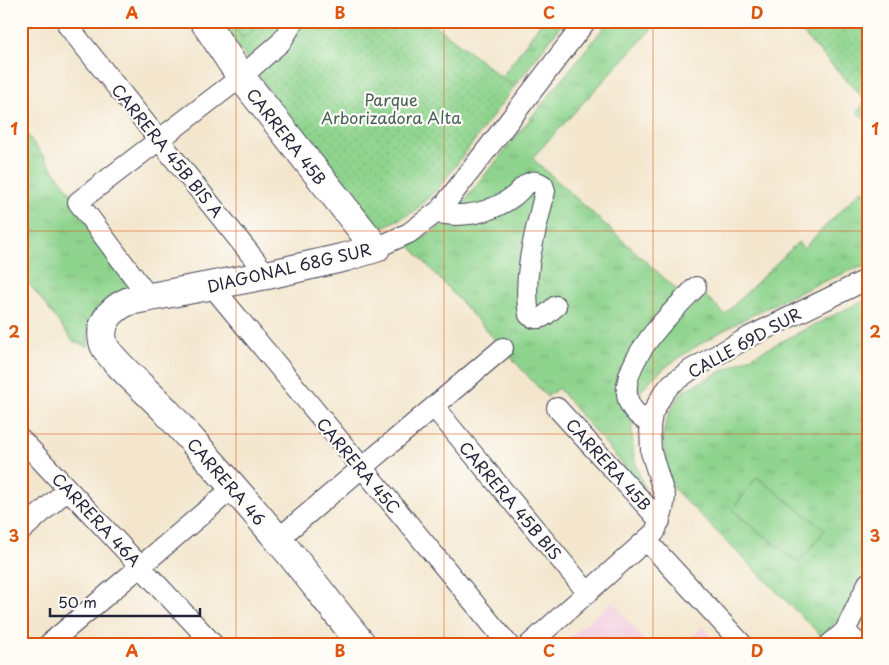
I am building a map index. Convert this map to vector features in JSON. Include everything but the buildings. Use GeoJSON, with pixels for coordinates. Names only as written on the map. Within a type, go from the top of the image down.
{"type":"FeatureCollection","features":[{"type":"Feature","properties":{"kind":"street","name":"CARRERA 45B"},"geometry":{"type":"LineString","coordinates":[[204,21],[241,77],[376,248]]}},
{"type":"Feature","properties":{"kind":"street"},"geometry":{"type":"LineString","coordinates":[[148,296],[78,202],[241,77],[281,42],[294,21]]}},
{"type":"Feature","properties":{"kind":"street","name":"DIAGONAL 68G SUR"},"geometry":{"type":"LineString","coordinates":[[106,318],[119,305],[148,296],[268,275],[346,257],[376,248],[409,233],[436,213],[452,197],[586,21]]}},
{"type":"Feature","properties":{"kind":"street","name":"CARRERA 45B BIS A"},"geometry":{"type":"LineString","coordinates":[[68,26],[268,275]]}},
{"type":"Feature","properties":{"kind":"street"},"geometry":{"type":"LineString","coordinates":[[436,213],[456,217],[475,214],[493,208],[513,196],[529,183],[536,181],[543,185],[545,191],[526,296],[529,315],[534,319],[541,319],[556,306]]}},
{"type":"Feature","properties":{"kind":"street","name":"CALLE 69D SUR"},"geometry":{"type":"LineString","coordinates":[[530,644],[647,541],[660,521],[665,497],[652,452],[650,423],[663,394],[671,384],[692,369],[749,337],[868,279]]}},
{"type":"Feature","properties":{"kind":"street","name":"CARRERA 45C"},"geometry":{"type":"LineString","coordinates":[[210,285],[508,644]]}},
{"type":"Feature","properties":{"kind":"street"},"geometry":{"type":"LineString","coordinates":[[650,423],[638,416],[629,402],[630,372],[635,358],[646,340],[696,287]]}},
{"type":"Feature","properties":{"kind":"street","name":"CARRERA 46"},"geometry":{"type":"LineString","coordinates":[[106,318],[103,327],[103,343],[111,357],[149,392],[234,487],[362,644]]}},
{"type":"Feature","properties":{"kind":"street"},"geometry":{"type":"LineString","coordinates":[[278,539],[503,348]]}},
{"type":"Feature","properties":{"kind":"street","name":"CARRERA 45B BIS"},"geometry":{"type":"LineString","coordinates":[[434,406],[588,593]]}},
{"type":"Feature","properties":{"kind":"street","name":"CARRERA 45B"},"geometry":{"type":"LineString","coordinates":[[557,408],[660,521]]}},
{"type":"Feature","properties":{"kind":"street","name":"CARRERA 46A"},"geometry":{"type":"LineString","coordinates":[[21,439],[210,643]]}},
{"type":"Feature","properties":{"kind":"street"},"geometry":{"type":"LineString","coordinates":[[49,644],[234,487]]}},
{"type":"Feature","properties":{"kind":"street"},"geometry":{"type":"LineString","coordinates":[[21,531],[68,489]]}},
{"type":"Feature","properties":{"kind":"street"},"geometry":{"type":"LineString","coordinates":[[647,541],[742,644]]}},
{"type":"Feature","properties":{"kind":"street"},"geometry":{"type":"LineString","coordinates":[[830,644],[852,637],[868,583]]}},
{"type":"Feature","properties":{"kind":"shaded area"},"geometry":{"type":"Polygon","coordinates":[[[612,602],[647,644],[561,644],[612,602]]]}},
{"type":"Feature","properties":{"kind":"shaded area"},"geometry":{"type":"Polygon","coordinates":[[[703,627],[717,644],[683,644],[703,627]]]}},
{"type":"Feature","properties":{"kind":"green space","name":"Parque Arborizadora Alta"},"geometry":{"type":"Polygon","coordinates":[[[220,21],[430,21],[514,87],[439,188],[413,212],[377,230],[282,109],[220,21]]]}},
{"type":"Feature","properties":{"kind":"green space"},"geometry":{"type":"Polygon","coordinates":[[[231,21],[265,21],[242,38],[231,21]]]}},
{"type":"Feature","properties":{"kind":"green space"},"geometry":{"type":"Polygon","coordinates":[[[542,21],[564,21],[514,87],[502,77],[542,21]]]}},
{"type":"Feature","properties":{"kind":"green space"},"geometry":{"type":"Polygon","coordinates":[[[609,21],[617,21],[624,28],[629,21],[659,21],[532,158],[685,297],[696,287],[725,314],[798,242],[804,248],[862,189],[868,194],[868,265],[815,285],[780,301],[707,340],[675,360],[651,379],[638,396],[632,419],[633,445],[636,464],[646,492],[558,388],[547,397],[409,245],[434,231],[465,200],[609,21]]]}},
{"type":"Feature","properties":{"kind":"green space"},"geometry":{"type":"Polygon","coordinates":[[[791,21],[868,21],[868,122],[857,112],[866,101],[791,21]]]}},
{"type":"Feature","properties":{"kind":"green space"},"geometry":{"type":"Polygon","coordinates":[[[21,126],[139,285],[107,299],[94,313],[88,333],[88,347],[73,341],[21,273],[21,126]]]}},
{"type":"Feature","properties":{"kind":"green space"},"geometry":{"type":"Polygon","coordinates":[[[868,300],[868,619],[856,629],[842,617],[821,636],[672,487],[665,459],[663,437],[668,416],[683,391],[852,306],[868,300]]]}},
{"type":"Feature","properties":{"kind":"green space"},"geometry":{"type":"Polygon","coordinates":[[[757,477],[825,530],[799,563],[732,510],[757,477]]]}}]}
